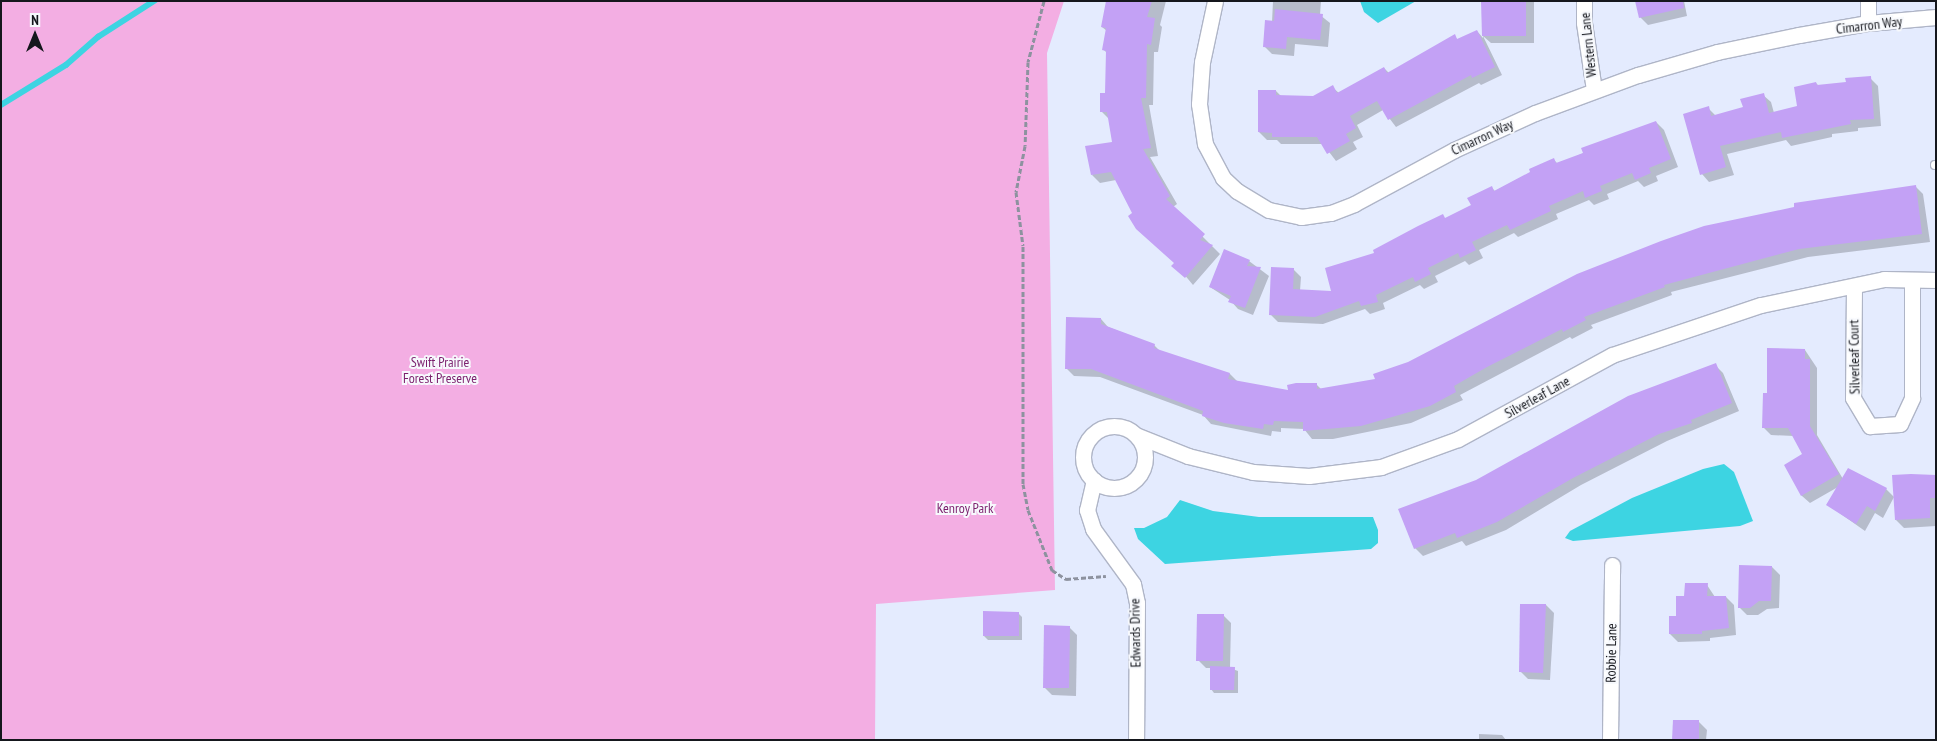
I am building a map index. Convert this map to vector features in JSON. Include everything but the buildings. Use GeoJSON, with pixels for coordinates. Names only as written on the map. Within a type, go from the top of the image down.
{"type":"FeatureCollection","features":[{"type":"Feature","properties":{"kind":"street","name":"Cimarron Way"},"geometry":{"type":"LineString","coordinates":[[1215,1],[1202,62],[1199,104],[1206,144],[1223,178],[1236,192],[1285,215],[1318,216],[1354,204],[1454,150],[1594,90],[1717,52],[1868,23],[1936,18]]}},
{"type":"Feature","properties":{"kind":"street","name":"Western Lane"},"geometry":{"type":"LineString","coordinates":[[1584,1],[1584,23],[1594,90]]}},
{"type":"Feature","properties":{"kind":"street"},"geometry":{"type":"LineString","coordinates":[[1868,1],[1868,23]]}},
{"type":"Feature","properties":{"kind":"street","name":"Silverleaf Lane"},"geometry":{"type":"LineString","coordinates":[[1094,480],[1084,467],[1082,455],[1093,433],[1116,425],[1195,459],[1253,472],[1309,476],[1381,467],[1458,439],[1612,356],[1761,305],[1854,287],[1884,279],[1936,280]]}},
{"type":"Feature","properties":{"kind":"street","name":"Silverleaf Court"},"geometry":{"type":"LineString","coordinates":[[1854,287],[1853,398],[1870,426],[1900,424],[1912,398],[1912,280]]}},
{"type":"Feature","properties":{"kind":"street"},"geometry":{"type":"LineString","coordinates":[[1094,480],[1112,488],[1124,487],[1135,480],[1143,471],[1146,458],[1138,436]]}},
{"type":"Feature","properties":{"kind":"street","name":"Edwards Drive"},"geometry":{"type":"LineString","coordinates":[[1094,480],[1088,494],[1087,510],[1093,529],[1132,584],[1137,603],[1136,740]]}},
{"type":"Feature","properties":{"kind":"street","name":"Robbie Lane"},"geometry":{"type":"LineString","coordinates":[[1610,740],[1612,565]]}},
{"type":"Feature","properties":{"kind":"path"},"geometry":{"type":"LineString","coordinates":[[1044,1],[1028,62],[1025,146],[1016,192],[1023,246],[1023,484],[1028,510],[1052,570],[1066,579],[1108,576]]}},
{"type":"Feature","properties":{"kind":"green space","name":"Swift Prairie Forest Preserve"},"geometry":{"type":"Polygon","coordinates":[[[1,1],[1064,1],[1047,53],[1055,590],[876,604],[875,740],[1,740],[1,1]]]}},
{"type":"Feature","properties":{"kind":"water"},"geometry":{"type":"Polygon","coordinates":[[[1360,1],[1416,1],[1378,23],[1364,12],[1360,1]]]}},
{"type":"Feature","properties":{"kind":"water"},"geometry":{"type":"Polygon","coordinates":[[[1724,464],[1734,472],[1753,521],[1740,526],[1573,541],[1565,538],[1570,531],[1632,498],[1703,469],[1724,464]]]}},
{"type":"Feature","properties":{"kind":"water"},"geometry":{"type":"Polygon","coordinates":[[[1180,500],[1213,511],[1259,517],[1373,517],[1378,530],[1378,543],[1371,549],[1165,564],[1138,539],[1134,528],[1144,528],[1167,517],[1180,500]]]}},
{"type":"Feature","properties":{"kind":"waterway"},"geometry":{"type":"LineString","coordinates":[[1,105],[66,65],[98,37],[154,1]]}},
{"type":"Feature","properties":{"kind":"park label","name":"Kenroy Park"},"geometry":{"type":"Point","coordinates":[965,508]}}]}
